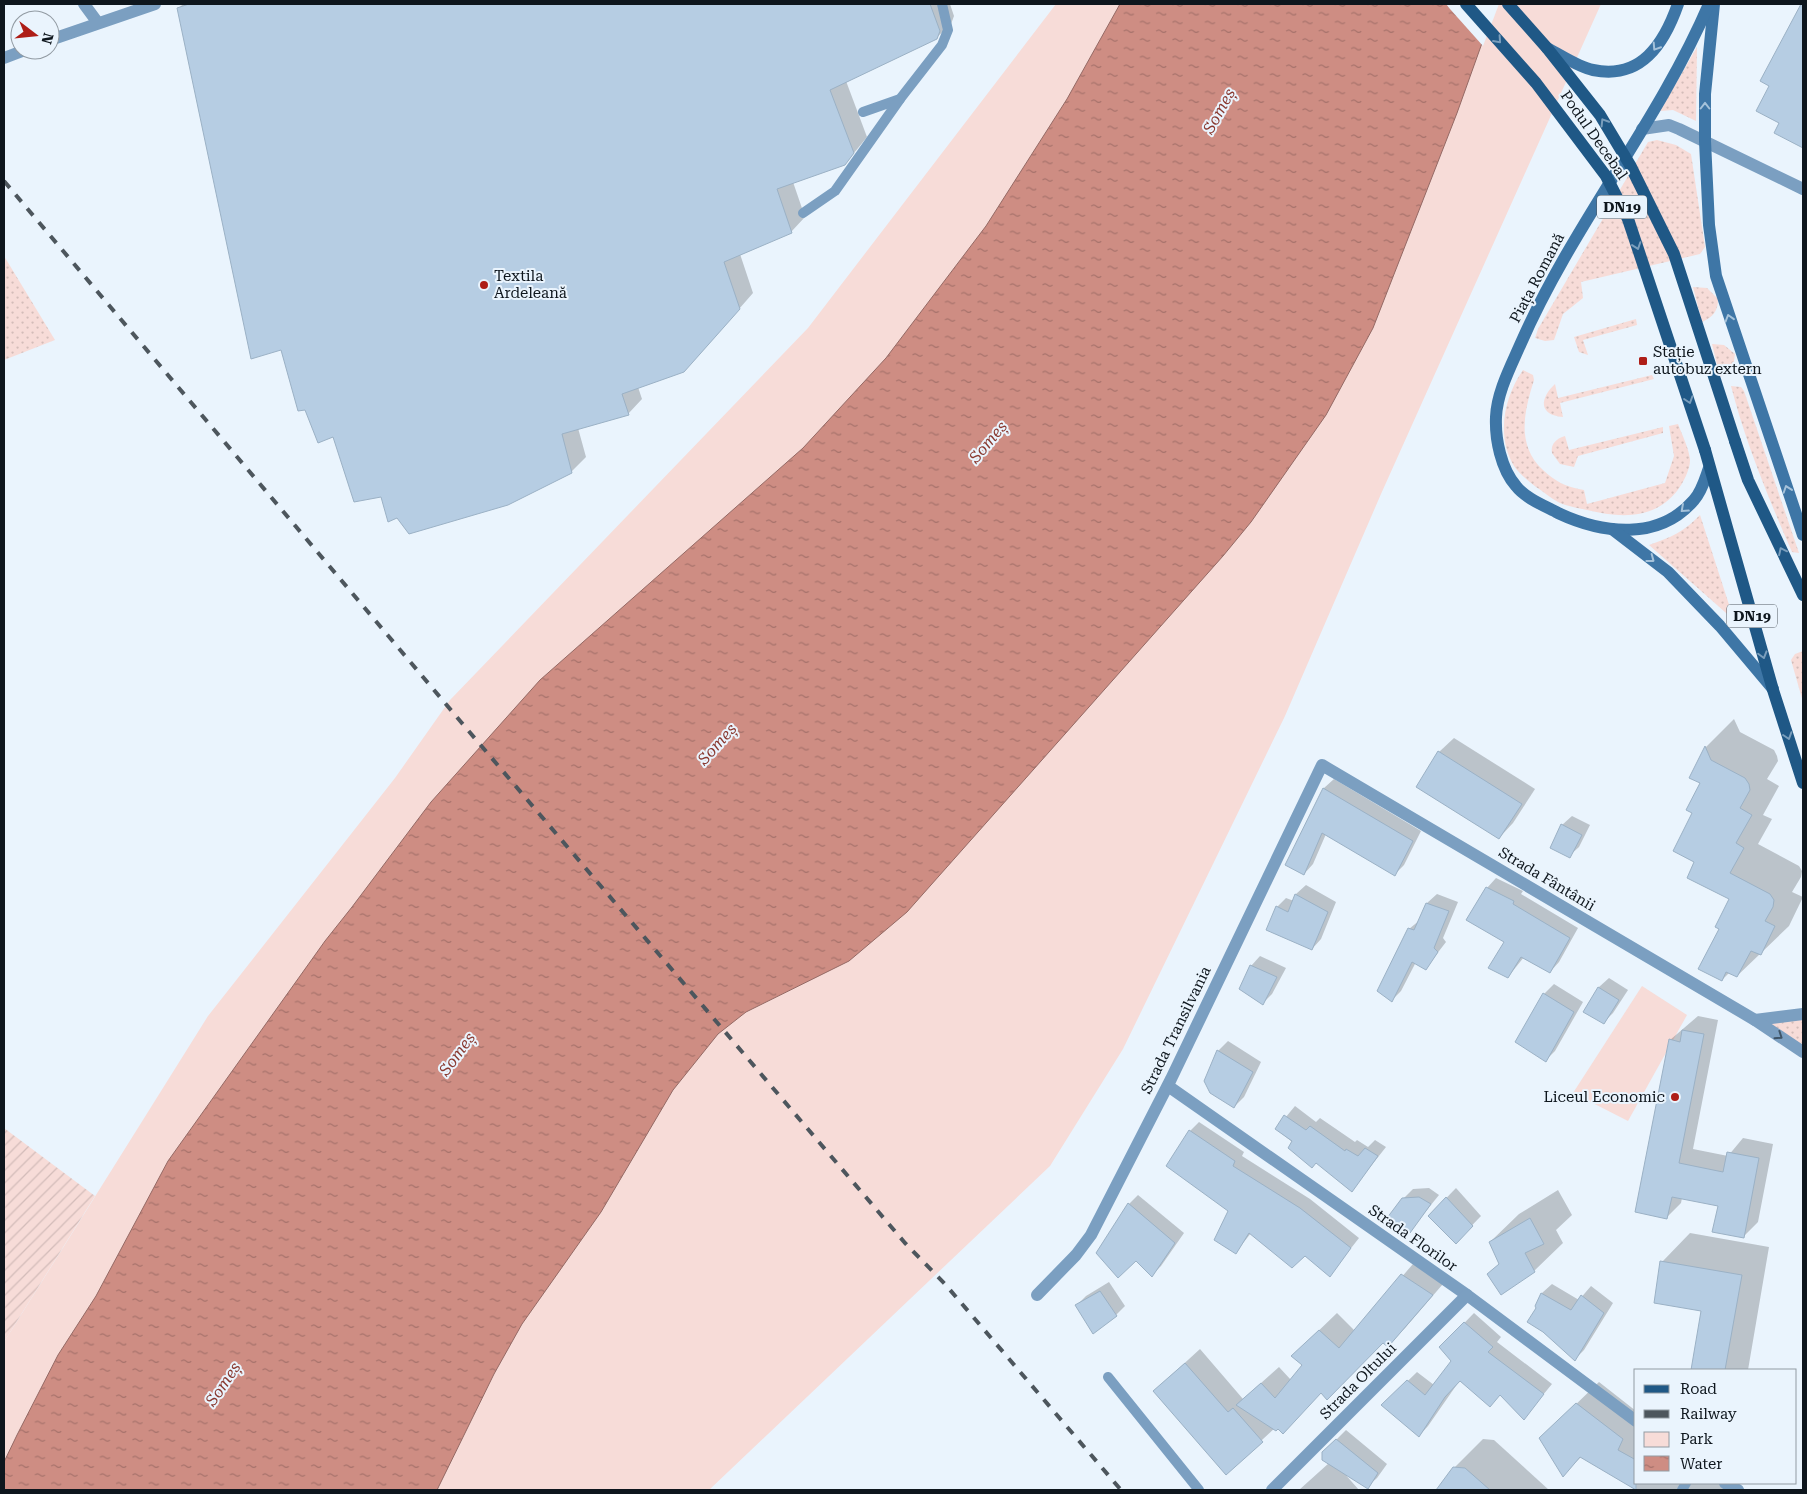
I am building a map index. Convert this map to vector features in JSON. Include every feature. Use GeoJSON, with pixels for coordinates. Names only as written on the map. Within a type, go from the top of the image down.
{"type":"FeatureCollection","features":[{"type":"Feature","properties":{"kind":"main road","name":"Podul Decebal"},"geometry":{"type":"LineString","coordinates":[[1466,4],[1536,83],[1606,176],[1628,219],[1705,450]]}},
{"type":"Feature","properties":{"kind":"main road","name":"Podul Decebal"},"geometry":{"type":"LineString","coordinates":[[1508,4],[1547,48],[1610,132],[1630,165],[1674,254],[1748,480],[1803,595]]}},
{"type":"Feature","properties":{"kind":"main road","name":"Piața Romană"},"geometry":{"type":"LineString","coordinates":[[1705,450],[1708,468],[1773,690],[1803,783]]}},
{"type":"Feature","properties":{"kind":"street"},"geometry":{"type":"LineString","coordinates":[[84,4],[98,23]]}},
{"type":"Feature","properties":{"kind":"street"},"geometry":{"type":"LineString","coordinates":[[60,36],[155,4]]}},
{"type":"Feature","properties":{"kind":"street","name":"Podul Decebal"},"geometry":{"type":"LineString","coordinates":[[1547,48],[1592,70],[1629,69],[1652,54],[1671,23],[1678,4]]}},
{"type":"Feature","properties":{"kind":"street","name":"Piața Romană"},"geometry":{"type":"LineString","coordinates":[[1708,468],[1702,488],[1694,499],[1676,516],[1649,529],[1612,530],[1569,518],[1516,488],[1509,476],[1498,442],[1496,415],[1504,386],[1546,292],[1669,86],[1709,4]]}},
{"type":"Feature","properties":{"kind":"street"},"geometry":{"type":"LineString","coordinates":[[1714,4],[1705,94],[1705,142],[1709,225],[1716,276],[1803,535]]}},
{"type":"Feature","properties":{"kind":"street"},"geometry":{"type":"LineString","coordinates":[[1642,129],[1669,125],[1803,189]]}},
{"type":"Feature","properties":{"kind":"street","name":"Piața Romană"},"geometry":{"type":"LineString","coordinates":[[1612,530],[1668,572],[1720,626],[1773,690]]}},
{"type":"Feature","properties":{"kind":"street","name":"Strada Fântânii"},"geometry":{"type":"LineString","coordinates":[[1322,765],[1755,1020],[1803,1052]]}},
{"type":"Feature","properties":{"kind":"street","name":"Strada Transilvania"},"geometry":{"type":"LineString","coordinates":[[1037,1294],[1071,1260],[1091,1234],[1168,1086],[1322,765]]}},
{"type":"Feature","properties":{"kind":"street"},"geometry":{"type":"LineString","coordinates":[[1755,1020],[1803,1014]]}},
{"type":"Feature","properties":{"kind":"street","name":"Strada Florilor"},"geometry":{"type":"LineString","coordinates":[[1168,1086],[1467,1295],[1634,1420]]}},
{"type":"Feature","properties":{"kind":"street","name":"Strada Oltului"},"geometry":{"type":"LineString","coordinates":[[1272,1490],[1467,1295]]}},
{"type":"Feature","properties":{"kind":"street"},"geometry":{"type":"LineString","coordinates":[[1727,1484],[1738,1490]]}},
{"type":"Feature","properties":{"kind":"lane"},"geometry":{"type":"LineString","coordinates":[[803,213],[835,191],[900,99],[942,46],[948,30],[942,4]]}},
{"type":"Feature","properties":{"kind":"lane"},"geometry":{"type":"LineString","coordinates":[[863,112],[900,99]]}},
{"type":"Feature","properties":{"kind":"lane"},"geometry":{"type":"LineString","coordinates":[[1108,1377],[1199,1490]]}},
{"type":"Feature","properties":{"kind":"green space"},"geometry":{"type":"Polygon","coordinates":[[[1056,4],[1601,4],[1381,494],[1285,716],[1123,1049],[1050,1166],[709,1490],[4,1490],[4,1342],[208,1016],[395,778],[450,700],[808,328],[1056,4]]]}},
{"type":"Feature","properties":{"kind":"green space"},"geometry":{"type":"Polygon","coordinates":[[[1697,47],[1696,121],[1673,110],[1660,111],[1697,47]]]}},
{"type":"Feature","properties":{"kind":"green space"},"geometry":{"type":"Polygon","coordinates":[[[1657,140],[1676,145],[1691,154],[1705,247],[1700,254],[1581,282],[1583,298],[1563,314],[1554,340],[1545,341],[1535,338],[1538,329],[1648,142],[1657,140]]]}},
{"type":"Feature","properties":{"kind":"green space"},"geometry":{"type":"Polygon","coordinates":[[[4,256],[55,340],[4,360],[4,256]]]}},
{"type":"Feature","properties":{"kind":"green space"},"geometry":{"type":"Polygon","coordinates":[[[1693,287],[1707,288],[1718,299],[1714,313],[1702,322],[1693,287]]]}},
{"type":"Feature","properties":{"kind":"green space"},"geometry":{"type":"Polygon","coordinates":[[[1636,319],[1637,325],[1583,340],[1588,355],[1579,352],[1574,337],[1636,319]]]}},
{"type":"Feature","properties":{"kind":"green space"},"geometry":{"type":"Polygon","coordinates":[[[1712,344],[1724,345],[1735,354],[1733,368],[1720,377],[1712,344]]]}},
{"type":"Feature","properties":{"kind":"green space"},"geometry":{"type":"Polygon","coordinates":[[[1523,370],[1533,375],[1534,380],[1525,416],[1526,439],[1534,460],[1548,474],[1557,481],[1584,490],[1587,504],[1665,483],[1674,456],[1669,426],[1678,424],[1687,446],[1690,460],[1686,476],[1677,491],[1658,507],[1647,512],[1624,515],[1599,513],[1565,505],[1536,487],[1521,475],[1514,466],[1505,442],[1504,430],[1507,404],[1516,381],[1523,370]]]}},
{"type":"Feature","properties":{"kind":"green space"},"geometry":{"type":"Polygon","coordinates":[[[1652,375],[1654,379],[1560,403],[1563,417],[1549,413],[1544,405],[1546,395],[1555,384],[1558,398],[1652,375]]]}},
{"type":"Feature","properties":{"kind":"green space"},"geometry":{"type":"Polygon","coordinates":[[[1731,386],[1741,387],[1744,391],[1799,553],[1792,552],[1766,491],[1743,429],[1731,386]]]}},
{"type":"Feature","properties":{"kind":"green space"},"geometry":{"type":"Polygon","coordinates":[[[1663,427],[1663,433],[1578,456],[1574,467],[1560,464],[1552,453],[1552,447],[1555,442],[1565,436],[1569,450],[1663,427]]]}},
{"type":"Feature","properties":{"kind":"green space"},"geometry":{"type":"Polygon","coordinates":[[[1700,515],[1734,620],[1649,545],[1677,533],[1700,515]]]}},
{"type":"Feature","properties":{"kind":"green space"},"geometry":{"type":"Polygon","coordinates":[[[1803,651],[1803,702],[1791,660],[1795,654],[1803,651]]]}},
{"type":"Feature","properties":{"kind":"green space"},"geometry":{"type":"Polygon","coordinates":[[[1642,986],[1687,1015],[1628,1121],[1573,1093],[1642,986]]]}},
{"type":"Feature","properties":{"kind":"green space"},"geometry":{"type":"Polygon","coordinates":[[[1803,1018],[1803,1047],[1767,1024],[1803,1018]]]}},
{"type":"Feature","properties":{"kind":"green space"},"geometry":{"type":"Polygon","coordinates":[[[4,1128],[95,1196],[4,1342],[4,1128]]]}},
{"type":"Feature","properties":{"kind":"water","name":"Someș"},"geometry":{"type":"Polygon","coordinates":[[[1120,4],[1496,4],[1457,113],[1373,328],[1326,415],[1251,522],[907,912],[849,961],[746,1012],[718,1034],[673,1090],[601,1212],[522,1324],[494,1374],[437,1490],[4,1490],[4,1462],[17,1435],[58,1355],[96,1296],[168,1161],[325,941],[431,802],[540,680],[803,448],[886,358],[986,226],[1067,99],[1120,4]]]}},
{"type":"Feature","properties":{"kind":"pier"},"geometry":{"type":"Polygon","coordinates":[[[1446,4],[1499,4],[1483,46],[1450,9],[1446,4]]]}},
{"type":"Feature","properties":{"kind":"building","name":"Textila Ardeleană"},"geometry":{"type":"Polygon","coordinates":[[[189,4],[930,4],[940,31],[937,39],[830,90],[854,153],[845,165],[777,189],[792,233],[724,262],[740,309],[684,372],[622,394],[629,415],[562,434],[572,473],[508,505],[409,534],[397,518],[388,522],[381,497],[354,502],[333,437],[318,443],[305,410],[298,411],[281,350],[251,359],[177,8],[189,4]]]}},
{"type":"Feature","properties":{"kind":"building"},"geometry":{"type":"Polygon","coordinates":[[[1801,4],[1803,4],[1803,148],[1774,133],[1779,123],[1756,111],[1769,86],[1760,81],[1801,4]]]}},
{"type":"Feature","properties":{"kind":"building"},"geometry":{"type":"Polygon","coordinates":[[[1705,746],[1711,760],[1745,778],[1749,784],[1750,790],[1740,808],[1752,815],[1736,843],[1744,848],[1730,873],[1770,894],[1774,900],[1773,907],[1765,921],[1775,926],[1761,955],[1751,951],[1737,977],[1726,972],[1722,981],[1698,969],[1719,929],[1715,927],[1729,899],[1687,878],[1694,862],[1673,851],[1692,813],[1686,810],[1700,783],[1689,778],[1705,746]]]}},
{"type":"Feature","properties":{"kind":"building"},"geometry":{"type":"Polygon","coordinates":[[[1438,751],[1522,804],[1499,839],[1416,787],[1438,751]]]}},
{"type":"Feature","properties":{"kind":"building"},"geometry":{"type":"Polygon","coordinates":[[[1323,788],[1413,841],[1395,876],[1322,833],[1304,875],[1285,865],[1323,788]]]}},
{"type":"Feature","properties":{"kind":"building"},"geometry":{"type":"Polygon","coordinates":[[[1561,824],[1582,835],[1570,858],[1550,848],[1561,824]]]}},
{"type":"Feature","properties":{"kind":"building"},"geometry":{"type":"Polygon","coordinates":[[[1486,887],[1514,901],[1513,904],[1570,938],[1550,973],[1521,957],[1508,978],[1488,968],[1504,942],[1466,920],[1486,887]]]}},
{"type":"Feature","properties":{"kind":"building"},"geometry":{"type":"Polygon","coordinates":[[[1295,894],[1328,912],[1312,950],[1266,930],[1276,906],[1288,912],[1295,894]]]}},
{"type":"Feature","properties":{"kind":"building"},"geometry":{"type":"Polygon","coordinates":[[[1426,903],[1449,911],[1434,948],[1438,952],[1426,970],[1412,962],[1392,1002],[1377,991],[1408,928],[1414,930],[1426,903]]]}},
{"type":"Feature","properties":{"kind":"building"},"geometry":{"type":"Polygon","coordinates":[[[1250,965],[1277,977],[1263,1005],[1239,989],[1250,965]]]}},
{"type":"Feature","properties":{"kind":"building"},"geometry":{"type":"Polygon","coordinates":[[[1598,987],[1619,1000],[1604,1024],[1583,1012],[1598,987]]]}},
{"type":"Feature","properties":{"kind":"building"},"geometry":{"type":"Polygon","coordinates":[[[1543,993],[1574,1012],[1546,1062],[1515,1042],[1543,993]]]}},
{"type":"Feature","properties":{"kind":"building","name":"Liceul Economic"},"geometry":{"type":"Polygon","coordinates":[[[1682,1030],[1704,1034],[1679,1163],[1723,1172],[1727,1152],[1759,1158],[1744,1238],[1712,1232],[1718,1206],[1672,1197],[1667,1219],[1635,1212],[1669,1039],[1680,1042],[1682,1030]]]}},
{"type":"Feature","properties":{"kind":"building"},"geometry":{"type":"Polygon","coordinates":[[[1217,1050],[1253,1072],[1234,1108],[1210,1093],[1204,1081],[1217,1050]]]}},
{"type":"Feature","properties":{"kind":"building"},"geometry":{"type":"Polygon","coordinates":[[[1284,1115],[1306,1130],[1310,1126],[1345,1151],[1346,1149],[1358,1156],[1365,1148],[1378,1156],[1352,1192],[1316,1163],[1312,1168],[1288,1148],[1292,1141],[1275,1129],[1284,1115]]]}},
{"type":"Feature","properties":{"kind":"building"},"geometry":{"type":"Polygon","coordinates":[[[1189,1130],[1235,1161],[1233,1166],[1300,1208],[1351,1248],[1330,1277],[1305,1256],[1292,1268],[1249,1233],[1236,1254],[1214,1240],[1228,1211],[1166,1166],[1189,1130]]]}},
{"type":"Feature","properties":{"kind":"building"},"geometry":{"type":"Polygon","coordinates":[[[1419,1197],[1431,1204],[1410,1233],[1387,1218],[1402,1198],[1419,1197]]]}},
{"type":"Feature","properties":{"kind":"building"},"geometry":{"type":"Polygon","coordinates":[[[1446,1197],[1473,1226],[1456,1244],[1428,1216],[1446,1197]]]}},
{"type":"Feature","properties":{"kind":"building"},"geometry":{"type":"Polygon","coordinates":[[[1128,1203],[1175,1243],[1152,1277],[1136,1261],[1118,1278],[1096,1253],[1128,1203]]]}},
{"type":"Feature","properties":{"kind":"building"},"geometry":{"type":"Polygon","coordinates":[[[1530,1218],[1544,1244],[1525,1253],[1535,1272],[1501,1295],[1487,1274],[1499,1264],[1489,1242],[1530,1218]]]}},
{"type":"Feature","properties":{"kind":"building"},"geometry":{"type":"Polygon","coordinates":[[[1660,1261],[1742,1275],[1725,1369],[1691,1369],[1701,1311],[1654,1303],[1660,1261]]]}},
{"type":"Feature","properties":{"kind":"building"},"geometry":{"type":"Polygon","coordinates":[[[1401,1274],[1433,1295],[1388,1347],[1383,1343],[1327,1400],[1321,1393],[1283,1434],[1278,1429],[1276,1431],[1236,1405],[1261,1383],[1275,1398],[1302,1365],[1291,1356],[1319,1330],[1339,1348],[1401,1274]]]}},
{"type":"Feature","properties":{"kind":"building"},"geometry":{"type":"Polygon","coordinates":[[[1100,1291],[1117,1316],[1093,1334],[1075,1305],[1100,1291]]]}},
{"type":"Feature","properties":{"kind":"building"},"geometry":{"type":"Polygon","coordinates":[[[1541,1293],[1571,1310],[1581,1295],[1604,1313],[1575,1361],[1543,1332],[1527,1322],[1536,1308],[1535,1306],[1541,1293]]]}},
{"type":"Feature","properties":{"kind":"building"},"geometry":{"type":"Polygon","coordinates":[[[1464,1322],[1493,1347],[1488,1352],[1544,1394],[1524,1420],[1500,1395],[1490,1407],[1460,1381],[1445,1397],[1419,1437],[1381,1405],[1407,1380],[1425,1395],[1451,1361],[1439,1347],[1464,1322]]]}},
{"type":"Feature","properties":{"kind":"building"},"geometry":{"type":"Polygon","coordinates":[[[1185,1363],[1228,1412],[1233,1408],[1263,1442],[1226,1475],[1153,1391],[1185,1363]]]}},
{"type":"Feature","properties":{"kind":"building"},"geometry":{"type":"Polygon","coordinates":[[[1576,1403],[1623,1439],[1618,1450],[1634,1459],[1634,1484],[1636,1484],[1636,1490],[1580,1457],[1563,1477],[1539,1438],[1576,1403]]]}},
{"type":"Feature","properties":{"kind":"building"},"geometry":{"type":"Polygon","coordinates":[[[1336,1439],[1378,1473],[1368,1489],[1322,1460],[1322,1452],[1336,1439]]]}},
{"type":"Feature","properties":{"kind":"building"},"geometry":{"type":"Polygon","coordinates":[[[1453,1467],[1465,1468],[1490,1490],[1436,1490],[1453,1467]]]}},
{"type":"Feature","properties":{"kind":"railway"},"geometry":{"type":"LineString","coordinates":[[4,181],[461,722],[905,1243],[945,1284],[1121,1490]]}},
{"type":"Feature","properties":{"kind":"place","name":"Textila Ardeleană"},"geometry":{"type":"Point","coordinates":[484,285]}},
{"type":"Feature","properties":{"kind":"place","name":"Stație autobuz extern"},"geometry":{"type":"Point","coordinates":[1643,361]}},
{"type":"Feature","properties":{"kind":"place","name":"Liceul Economic"},"geometry":{"type":"Point","coordinates":[1675,1097]}}]}
